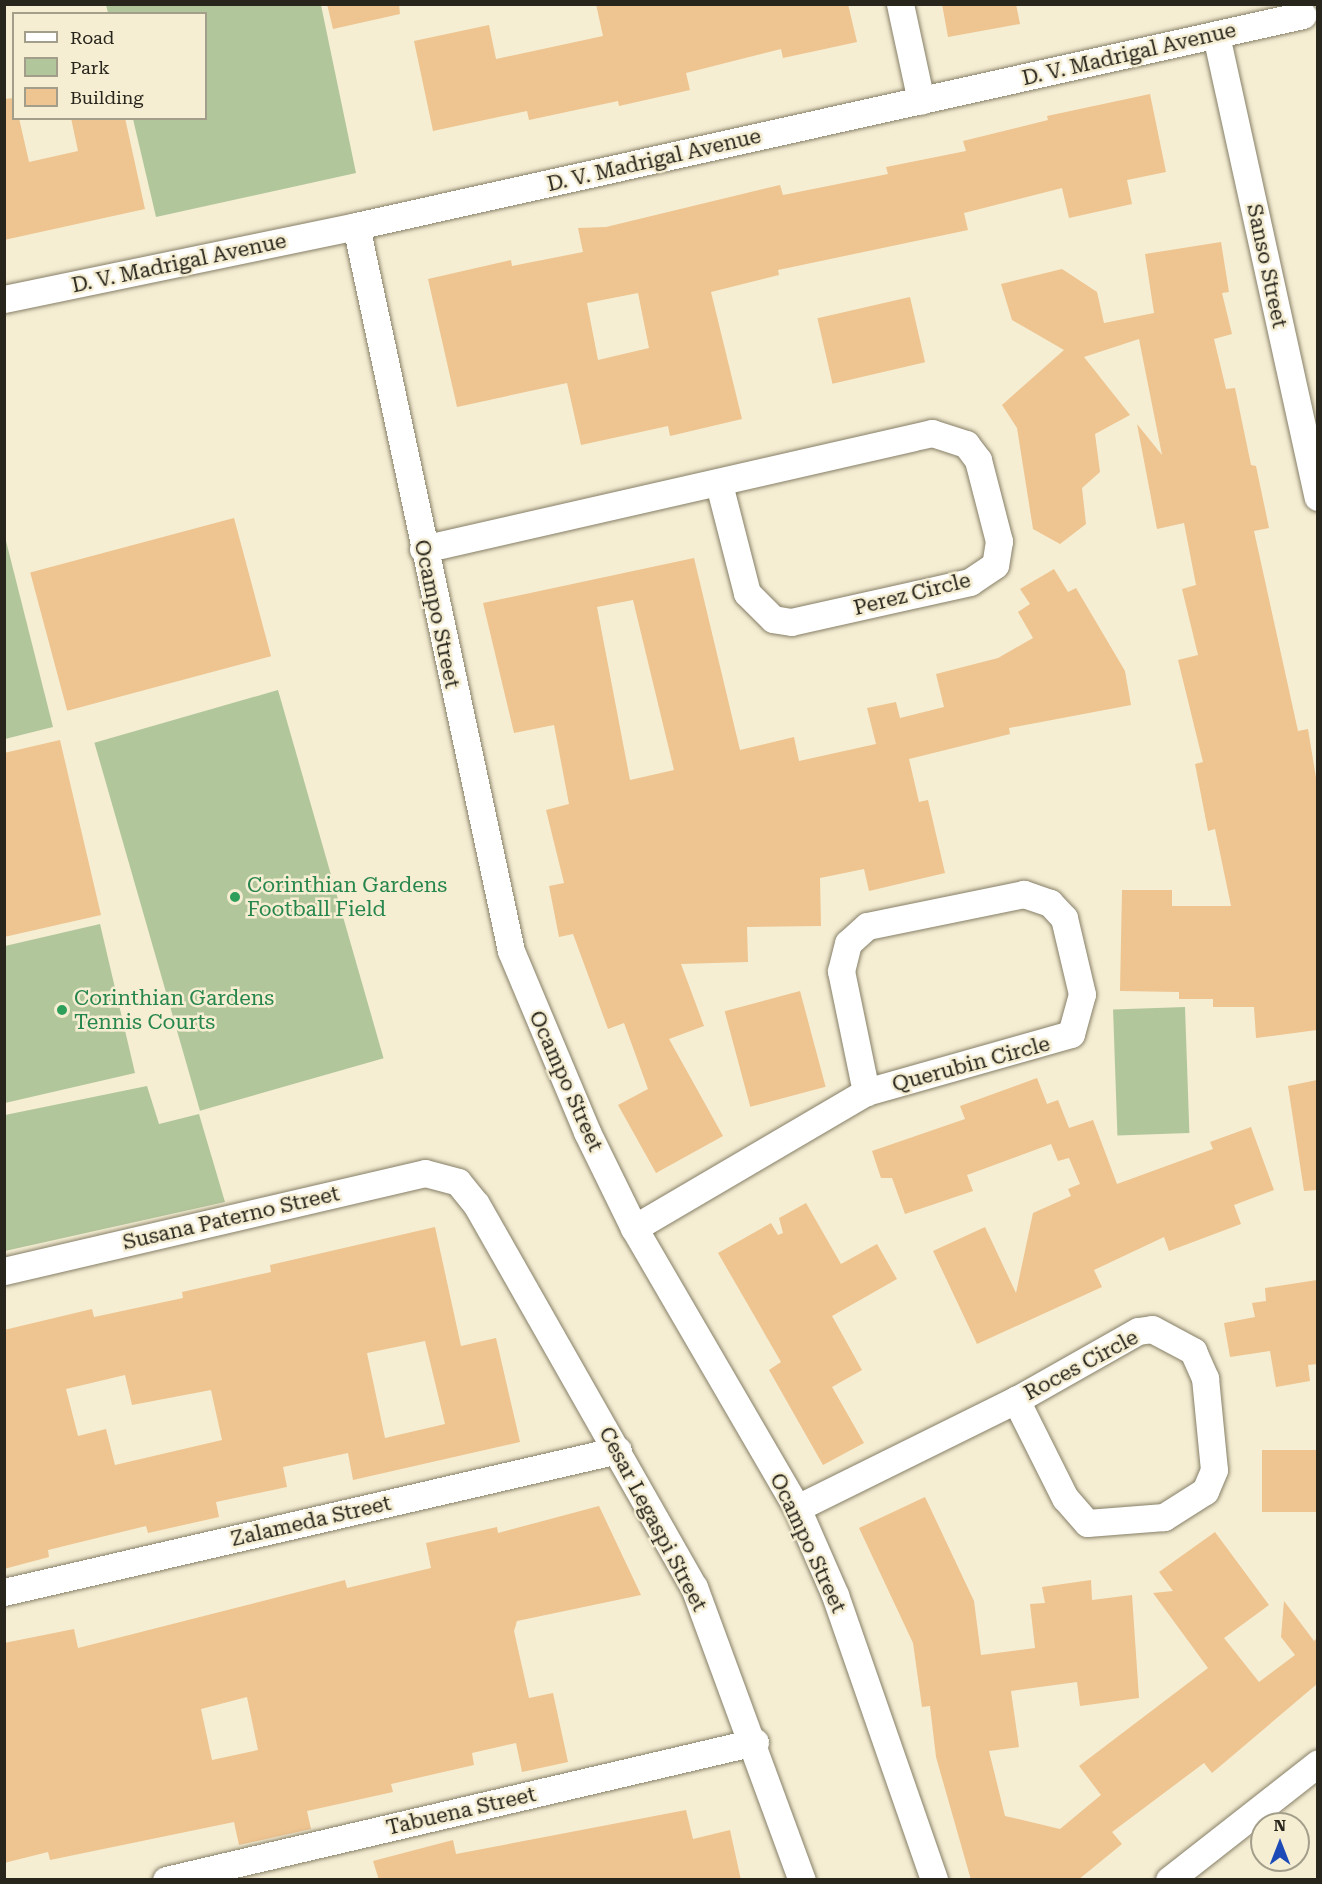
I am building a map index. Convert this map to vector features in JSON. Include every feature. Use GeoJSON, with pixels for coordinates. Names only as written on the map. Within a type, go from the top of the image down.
{"type":"FeatureCollection","features":[{"type":"Feature","properties":{"kind":"street"},"geometry":{"type":"LineString","coordinates":[[900,4],[921,100]]}},
{"type":"Feature","properties":{"kind":"street","name":"D. V. Madrigal Avenue"},"geometry":{"type":"LineString","coordinates":[[4,298],[356,226],[1303,15]]}},
{"type":"Feature","properties":{"kind":"street","name":"Sanso Street"},"geometry":{"type":"LineString","coordinates":[[1216,35],[1317,497]]}},
{"type":"Feature","properties":{"kind":"street","name":"Ocampo Street"},"geometry":{"type":"LineString","coordinates":[[356,226],[423,549],[512,951],[577,1111],[634,1228],[797,1508],[835,1595],[934,1880]]}},
{"type":"Feature","properties":{"kind":"street","name":"Perez Circle"},"geometry":{"type":"LineString","coordinates":[[423,549],[719,484],[932,433],[949,435],[978,460],[999,542],[995,565],[970,582],[791,622],[773,619],[747,593],[719,484]]}},
{"type":"Feature","properties":{"kind":"street","name":"Querubin Circle"},"geometry":{"type":"LineString","coordinates":[[634,1228],[867,1092],[1050,1044],[1071,1034],[1082,994],[1064,918],[1050,903],[1024,894],[867,926],[848,943],[841,971],[867,1092]]}},
{"type":"Feature","properties":{"kind":"street","name":"Susana Paterno Street"},"geometry":{"type":"LineString","coordinates":[[4,1271],[425,1173],[458,1182]]}},
{"type":"Feature","properties":{"kind":"street","name":"Cesar Legaspi Street"},"geometry":{"type":"LineString","coordinates":[[458,1182],[476,1204],[694,1587],[755,1742],[802,1880]]}},
{"type":"Feature","properties":{"kind":"street","name":"Roces Circle"},"geometry":{"type":"LineString","coordinates":[[797,1508],[1016,1400],[1138,1331],[1169,1334],[1192,1351],[1205,1378],[1214,1470],[1205,1491],[1164,1517],[1087,1523],[1065,1498],[1016,1400]]}},
{"type":"Feature","properties":{"kind":"street","name":"Zalameda Street"},"geometry":{"type":"LineString","coordinates":[[4,1592],[618,1450]]}},
{"type":"Feature","properties":{"kind":"street","name":"Tabuena Street"},"geometry":{"type":"LineString","coordinates":[[166,1880],[755,1742]]}},
{"type":"Feature","properties":{"kind":"street"},"geometry":{"type":"LineString","coordinates":[[1169,1880],[1317,1763]]}},
{"type":"Feature","properties":{"kind":"green space"},"geometry":{"type":"Polygon","coordinates":[[[106,5],[321,5],[356,173],[156,217],[133,120],[207,120],[207,12],[108,12],[106,5]]]}},
{"type":"Feature","properties":{"kind":"green space"},"geometry":{"type":"Polygon","coordinates":[[[5,537],[53,727],[4,739],[5,537]]]}},
{"type":"Feature","properties":{"kind":"green space","name":"Corinthian Gardens Football Field"},"geometry":{"type":"Polygon","coordinates":[[[278,690],[384,1058],[200,1111],[94,743],[278,690]]]}},
{"type":"Feature","properties":{"kind":"green space","name":"Corinthian Gardens Tennis Courts"},"geometry":{"type":"Polygon","coordinates":[[[100,924],[135,1073],[5,1103],[5,946],[100,924]]]}},
{"type":"Feature","properties":{"kind":"green space"},"geometry":{"type":"Polygon","coordinates":[[[1185,1007],[1189,1133],[1117,1135],[1113,1010],[1185,1007]]]}},
{"type":"Feature","properties":{"kind":"green space"},"geometry":{"type":"Polygon","coordinates":[[[147,1086],[159,1124],[199,1114],[225,1202],[5,1251],[5,1115],[147,1086]]]}},
{"type":"Feature","properties":{"kind":"building"},"geometry":{"type":"Polygon","coordinates":[[[327,4],[399,4],[400,14],[333,29],[327,4]]]}},
{"type":"Feature","properties":{"kind":"building"},"geometry":{"type":"Polygon","coordinates":[[[596,4],[848,4],[857,42],[783,58],[781,49],[686,73],[690,90],[619,106],[618,101],[529,120],[527,111],[433,131],[414,41],[489,25],[496,59],[603,36],[596,4]]]}},
{"type":"Feature","properties":{"kind":"building"},"geometry":{"type":"Polygon","coordinates":[[[942,4],[1016,4],[1020,24],[948,37],[942,4]]]}},
{"type":"Feature","properties":{"kind":"building"},"geometry":{"type":"Polygon","coordinates":[[[1150,94],[1166,172],[1127,180],[1132,204],[1069,218],[1062,188],[964,213],[968,230],[778,270],[779,275],[711,292],[742,419],[670,436],[668,426],[581,445],[567,383],[457,407],[428,279],[511,260],[512,266],[583,252],[578,228],[606,227],[780,185],[783,195],[888,174],[886,167],[966,151],[963,141],[1048,120],[1047,116],[1150,94]],[[638,293],[587,303],[598,360],[649,348],[638,293]]]}},
{"type":"Feature","properties":{"kind":"building"},"geometry":{"type":"Polygon","coordinates":[[[12,98],[12,120],[19,120],[29,162],[78,151],[71,120],[125,120],[145,209],[4,240],[4,99],[12,98]]]}},
{"type":"Feature","properties":{"kind":"building"},"geometry":{"type":"Polygon","coordinates":[[[1221,242],[1229,292],[1222,293],[1232,334],[1214,339],[1226,389],[1235,388],[1251,465],[1256,466],[1269,528],[1254,531],[1298,731],[1308,729],[1317,784],[1317,1030],[1256,1038],[1254,1007],[1213,1007],[1213,999],[1179,999],[1179,992],[1120,991],[1122,890],[1172,890],[1172,906],[1231,906],[1215,829],[1208,831],[1195,764],[1203,762],[1178,660],[1198,655],[1182,589],[1196,585],[1184,523],[1157,529],[1137,424],[1162,455],[1139,339],[1084,357],[1130,415],[1095,434],[1100,472],[1082,488],[1086,524],[1060,544],[1033,529],[1017,428],[1002,405],[1064,350],[1012,320],[1001,284],[1062,269],[1097,292],[1104,323],[1154,313],[1145,254],[1221,242]]]}},
{"type":"Feature","properties":{"kind":"building"},"geometry":{"type":"Polygon","coordinates":[[[910,297],[925,362],[833,384],[817,318],[910,297]]]}},
{"type":"Feature","properties":{"kind":"building"},"geometry":{"type":"Polygon","coordinates":[[[234,518],[271,656],[67,711],[30,573],[234,518]]]}},
{"type":"Feature","properties":{"kind":"building"},"geometry":{"type":"Polygon","coordinates":[[[694,558],[740,750],[794,737],[799,761],[876,744],[867,708],[896,702],[900,718],[944,707],[936,674],[998,658],[1033,638],[1018,612],[1030,604],[1020,589],[1054,569],[1068,592],[1076,588],[1125,671],[1131,705],[1009,728],[1010,734],[909,759],[919,802],[928,800],[945,873],[869,891],[864,869],[820,878],[821,926],[747,927],[748,962],[681,964],[704,1026],[669,1039],[723,1136],[656,1173],[618,1105],[648,1089],[624,1023],[608,1029],[573,934],[559,937],[549,886],[564,883],[546,810],[569,804],[554,725],[514,733],[483,603],[694,558]],[[633,600],[597,607],[630,780],[674,770],[633,600]]]}},
{"type":"Feature","properties":{"kind":"building"},"geometry":{"type":"Polygon","coordinates":[[[60,740],[101,915],[4,937],[4,753],[60,740]]]}},
{"type":"Feature","properties":{"kind":"building"},"geometry":{"type":"Polygon","coordinates":[[[800,991],[826,1087],[750,1107],[725,1011],[800,991]]]}},
{"type":"Feature","properties":{"kind":"building"},"geometry":{"type":"Polygon","coordinates":[[[1037,1078],[1047,1104],[1058,1100],[1069,1128],[1093,1120],[1117,1184],[1213,1149],[1210,1142],[1251,1127],[1274,1190],[1234,1205],[1241,1224],[1169,1251],[1164,1237],[1094,1270],[1102,1287],[977,1344],[933,1251],[985,1227],[1016,1293],[1033,1213],[1071,1196],[1068,1189],[1080,1184],[1069,1158],[1058,1161],[1051,1144],[967,1175],[973,1191],[905,1214],[892,1178],[881,1178],[872,1151],[965,1119],[960,1106],[1037,1078]]]}},
{"type":"Feature","properties":{"kind":"building"},"geometry":{"type":"Polygon","coordinates":[[[1317,1080],[1317,1190],[1304,1191],[1288,1086],[1317,1080]]]}},
{"type":"Feature","properties":{"kind":"building"},"geometry":{"type":"Polygon","coordinates":[[[806,1203],[841,1264],[877,1244],[897,1279],[832,1316],[862,1370],[832,1387],[864,1443],[823,1465],[769,1370],[781,1362],[718,1253],[771,1223],[778,1235],[783,1233],[779,1218],[806,1203]]]}},
{"type":"Feature","properties":{"kind":"building"},"geometry":{"type":"Polygon","coordinates":[[[435,1227],[461,1346],[496,1338],[520,1442],[353,1480],[348,1453],[283,1467],[287,1487],[216,1502],[219,1517],[148,1533],[146,1526],[48,1550],[49,1557],[4,1569],[4,1330],[92,1309],[94,1317],[183,1298],[182,1292],[271,1272],[270,1265],[435,1227]],[[425,1341],[367,1353],[385,1438],[445,1424],[425,1341]],[[125,1375],[66,1389],[78,1436],[106,1429],[115,1465],[222,1440],[211,1390],[132,1405],[125,1375]]]}},
{"type":"Feature","properties":{"kind":"building"},"geometry":{"type":"Polygon","coordinates":[[[1317,1280],[1317,1364],[1308,1365],[1310,1381],[1276,1387],[1270,1351],[1230,1357],[1224,1323],[1255,1317],[1252,1303],[1266,1301],[1265,1288],[1317,1280]]]}},
{"type":"Feature","properties":{"kind":"building"},"geometry":{"type":"Polygon","coordinates":[[[1262,1450],[1317,1450],[1317,1512],[1262,1512],[1262,1450]]]}},
{"type":"Feature","properties":{"kind":"building"},"geometry":{"type":"Polygon","coordinates":[[[925,1497],[974,1601],[981,1655],[1035,1648],[1030,1604],[1045,1603],[1042,1587],[1091,1580],[1092,1600],[1132,1595],[1139,1698],[1080,1706],[1077,1682],[1011,1691],[1019,1747],[989,1751],[1005,1816],[1060,1829],[1101,1795],[1079,1766],[1208,1668],[1153,1593],[1173,1591],[1159,1572],[1215,1532],[1269,1605],[1224,1638],[1259,1682],[1295,1655],[1281,1637],[1284,1601],[1314,1641],[1317,1638],[1317,1684],[1212,1773],[1204,1763],[1112,1832],[1122,1844],[1078,1880],[971,1880],[936,1757],[930,1706],[922,1707],[913,1643],[859,1528],[925,1497]]]}},
{"type":"Feature","properties":{"kind":"building"},"geometry":{"type":"Polygon","coordinates":[[[599,1506],[641,1595],[517,1621],[514,1631],[529,1698],[553,1693],[568,1762],[522,1772],[516,1743],[472,1753],[474,1765],[391,1784],[393,1792],[307,1811],[311,1829],[239,1845],[234,1822],[50,1860],[48,1852],[4,1863],[4,1643],[74,1629],[78,1648],[345,1580],[347,1588],[431,1568],[426,1543],[497,1527],[498,1533],[599,1506]],[[247,1697],[201,1709],[212,1760],[258,1750],[247,1697]]]}},
{"type":"Feature","properties":{"kind":"building"},"geometry":{"type":"Polygon","coordinates":[[[686,1810],[693,1839],[730,1830],[741,1880],[379,1880],[373,1861],[453,1840],[456,1854],[686,1810]]]}},
{"type":"Feature","properties":{"kind":"place","name":"Corinthian Gardens Football Field"},"geometry":{"type":"Point","coordinates":[235,897]}},
{"type":"Feature","properties":{"kind":"place","name":"Corinthian Gardens Tennis Courts"},"geometry":{"type":"Point","coordinates":[62,1010]}}]}
